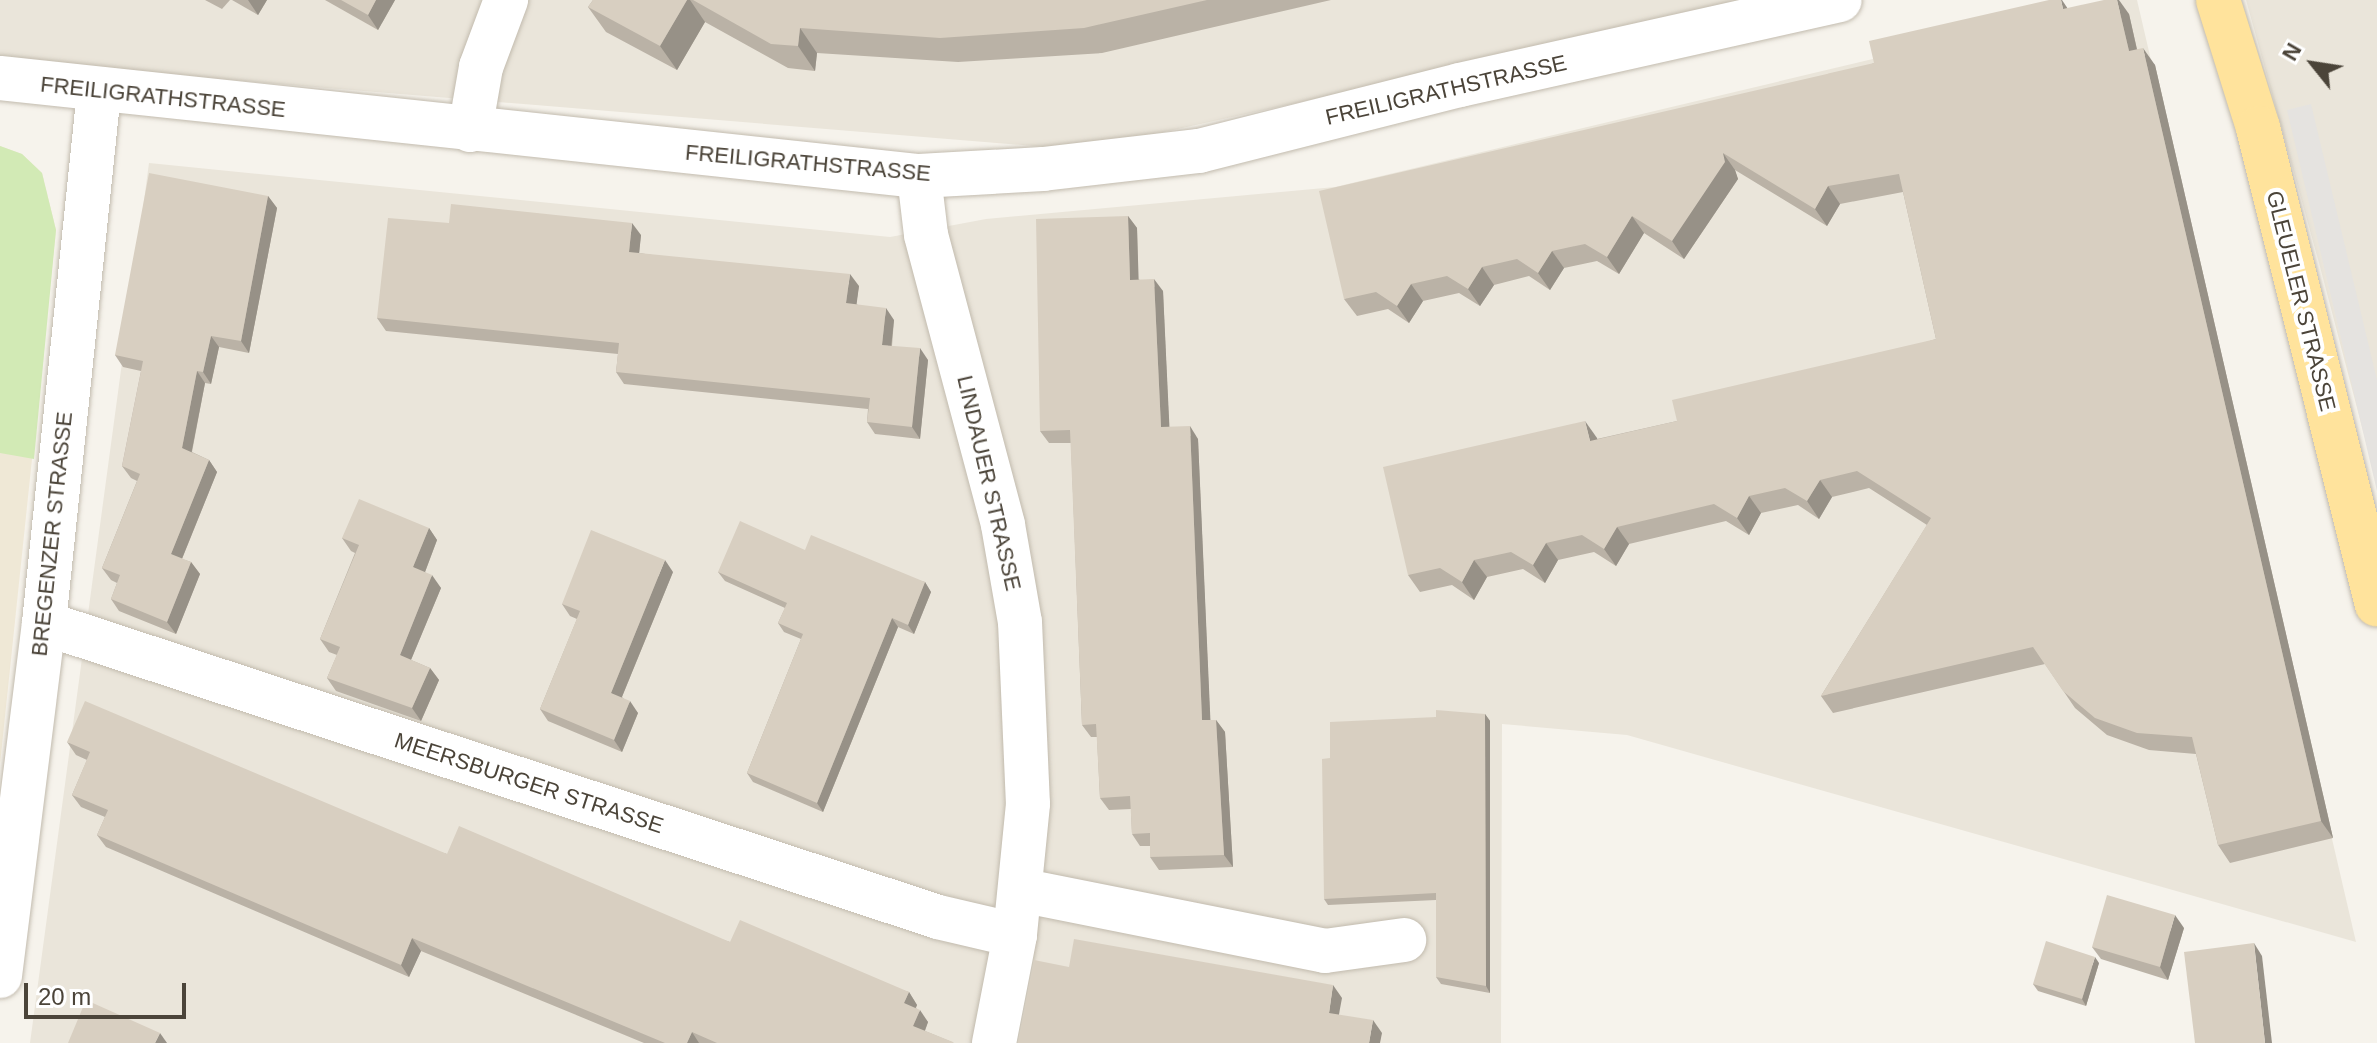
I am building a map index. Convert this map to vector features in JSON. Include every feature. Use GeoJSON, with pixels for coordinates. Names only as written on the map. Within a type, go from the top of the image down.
{"type":"FeatureCollection","features":[{"type":"Feature","properties":{"kind":"main road","name":"GLEUELER STRASSE"},"geometry":{"type":"LineString","coordinates":[[2218,0],[2258,128],[2377,604]]}},
{"type":"Feature","properties":{"kind":"street"},"geometry":{"type":"LineString","coordinates":[[470,130],[481,67],[506,0]]}},
{"type":"Feature","properties":{"kind":"street","name":"FREILIGRATHSTRASSE"},"geometry":{"type":"LineString","coordinates":[[0,78],[99,92],[919,176],[1043,169],[1199,151],[1460,85],[1840,0]]}},
{"type":"Feature","properties":{"kind":"street","name":"BREGENZER STRASSE"},"geometry":{"type":"LineString","coordinates":[[0,976],[44,623],[99,92]]}},
{"type":"Feature","properties":{"kind":"street","name":"LINDAUER STRASSE"},"geometry":{"type":"LineString","coordinates":[[919,176],[926,235],[1003,525],[1020,622],[1028,804],[1015,935],[994,1043]]}},
{"type":"Feature","properties":{"kind":"street","name":"MEERSBURGER STRASSE"},"geometry":{"type":"LineString","coordinates":[[44,623],[938,917],[1015,935]]}},
{"type":"Feature","properties":{"kind":"street"},"geometry":{"type":"LineString","coordinates":[[1020,890],[1325,951],[1404,940]]}},
{"type":"Feature","properties":{"kind":"shaded area"},"geometry":{"type":"Polygon","coordinates":[[[0,0],[1765,0],[1082,150],[0,61],[0,0]]]}},
{"type":"Feature","properties":{"kind":"shaded area"},"geometry":{"type":"Polygon","coordinates":[[[2121,0],[2137,0],[2356,942],[1627,735],[1502,724],[1501,1043],[30,1043],[149,163],[890,237],[986,219],[1335,187],[2121,0]]]}},
{"type":"Feature","properties":{"kind":"shaded area"},"geometry":{"type":"Polygon","coordinates":[[[2246,0],[2377,0],[2377,484],[2319,263],[2246,0]]]}},
{"type":"Feature","properties":{"kind":"shaded area"},"geometry":{"type":"Polygon","coordinates":[[[2311,104],[2377,380],[2377,491],[2287,110],[2311,104]]]}},
{"type":"Feature","properties":{"kind":"shaded area"},"geometry":{"type":"Polygon","coordinates":[[[0,146],[22,154],[42,173],[56,230],[0,764],[0,146]]]}},
{"type":"Feature","properties":{"kind":"green space"},"geometry":{"type":"Polygon","coordinates":[[[0,146],[22,154],[42,173],[56,230],[34,459],[0,453],[0,146]]]}},
{"type":"Feature","properties":{"kind":"building"},"geometry":{"type":"Polygon","coordinates":[[[341,0],[376,0],[368,15],[341,0]]]}},
{"type":"Feature","properties":{"kind":"building"},"geometry":{"type":"Polygon","coordinates":[[[593,0],[687,0],[660,46],[588,7],[593,0]]]}},
{"type":"Feature","properties":{"kind":"building"},"geometry":{"type":"Polygon","coordinates":[[[693,0],[1207,0],[1084,28],[940,38],[800,28],[798,46],[771,44],[693,0]]]}},
{"type":"Feature","properties":{"kind":"building"},"geometry":{"type":"Polygon","coordinates":[[[2049,0],[2061,0],[2063,9],[2117,0],[2129,51],[2143,48],[2321,821],[2218,845],[2192,737],[2137,733],[2095,718],[2063,691],[2033,647],[1821,696],[1931,518],[1857,471],[1820,480],[1807,501],[1785,488],[1749,496],[1737,518],[1714,504],[1617,527],[1604,549],[1582,535],[1546,543],[1533,565],[1511,552],[1474,560],[1462,582],[1440,568],[1408,575],[1383,467],[1585,421],[1590,441],[1677,421],[1672,400],[1936,339],[1899,174],[1828,186],[1815,209],[1723,153],[1725,162],[1672,241],[1632,216],[1607,257],[1585,244],[1552,251],[1538,273],[1517,259],[1482,267],[1468,289],[1447,276],[1411,284],[1397,306],[1376,292],[1344,299],[1319,191],[1874,63],[1869,41],[2049,0]]]}},
{"type":"Feature","properties":{"kind":"building"},"geometry":{"type":"Polygon","coordinates":[[[149,173],[268,196],[241,341],[211,336],[203,372],[197,371],[182,448],[209,460],[171,554],[191,562],[167,622],[111,599],[120,575],[102,568],[140,474],[122,466],[143,361],[115,355],[149,173]]]}},
{"type":"Feature","properties":{"kind":"building"},"geometry":{"type":"Polygon","coordinates":[[[451,204],[632,223],[629,252],[850,274],[846,303],[886,308],[882,345],[920,348],[912,427],[867,422],[870,398],[616,372],[619,343],[377,318],[388,218],[449,223],[451,204]]]}},
{"type":"Feature","properties":{"kind":"building"},"geometry":{"type":"Polygon","coordinates":[[[1128,216],[1130,280],[1154,279],[1161,427],[1190,426],[1202,720],[1216,720],[1224,855],[1150,857],[1150,833],[1132,834],[1130,796],[1100,798],[1096,724],[1082,725],[1070,430],[1040,431],[1036,219],[1128,216]]]}},
{"type":"Feature","properties":{"kind":"building"},"geometry":{"type":"Polygon","coordinates":[[[359,499],[429,528],[413,567],[432,575],[400,655],[430,668],[412,708],[327,678],[340,647],[320,639],[359,545],[342,538],[359,499]]]}},
{"type":"Feature","properties":{"kind":"building"},"geometry":{"type":"Polygon","coordinates":[[[740,521],[805,550],[811,535],[925,582],[908,625],[892,618],[817,803],[747,773],[803,634],[778,623],[787,603],[718,572],[740,521]]]}},
{"type":"Feature","properties":{"kind":"building"},"geometry":{"type":"Polygon","coordinates":[[[591,530],[665,560],[611,693],[630,701],[614,740],[540,709],[580,611],[562,604],[591,530]]]}},
{"type":"Feature","properties":{"kind":"building"},"geometry":{"type":"Polygon","coordinates":[[[85,701],[447,854],[459,826],[730,942],[740,920],[909,992],[904,1003],[920,1010],[913,1026],[953,1043],[717,1043],[692,1032],[687,1043],[665,1043],[412,938],[401,965],[97,835],[108,810],[72,795],[90,752],[67,742],[85,701]]]}},
{"type":"Feature","properties":{"kind":"building"},"geometry":{"type":"Polygon","coordinates":[[[1436,710],[1485,714],[1486,986],[1436,977],[1436,893],[1324,899],[1322,759],[1330,758],[1330,722],[1436,717],[1436,710]]]}},
{"type":"Feature","properties":{"kind":"building"},"geometry":{"type":"Polygon","coordinates":[[[2107,895],[2175,915],[2160,967],[2092,947],[2107,895]]]}},
{"type":"Feature","properties":{"kind":"building"},"geometry":{"type":"Polygon","coordinates":[[[1074,939],[1333,985],[1329,1013],[1373,1020],[1369,1043],[1018,1043],[1034,960],[1069,967],[1074,939]]]}},
{"type":"Feature","properties":{"kind":"building"},"geometry":{"type":"Polygon","coordinates":[[[2046,941],[2095,957],[2082,999],[2033,984],[2046,941]]]}},
{"type":"Feature","properties":{"kind":"building"},"geometry":{"type":"Polygon","coordinates":[[[2254,943],[2265,1043],[2195,1043],[2184,952],[2254,943]]]}},
{"type":"Feature","properties":{"kind":"building"},"geometry":{"type":"Polygon","coordinates":[[[86,1000],[160,1033],[155,1043],[68,1043],[86,1000]]]}}]}
